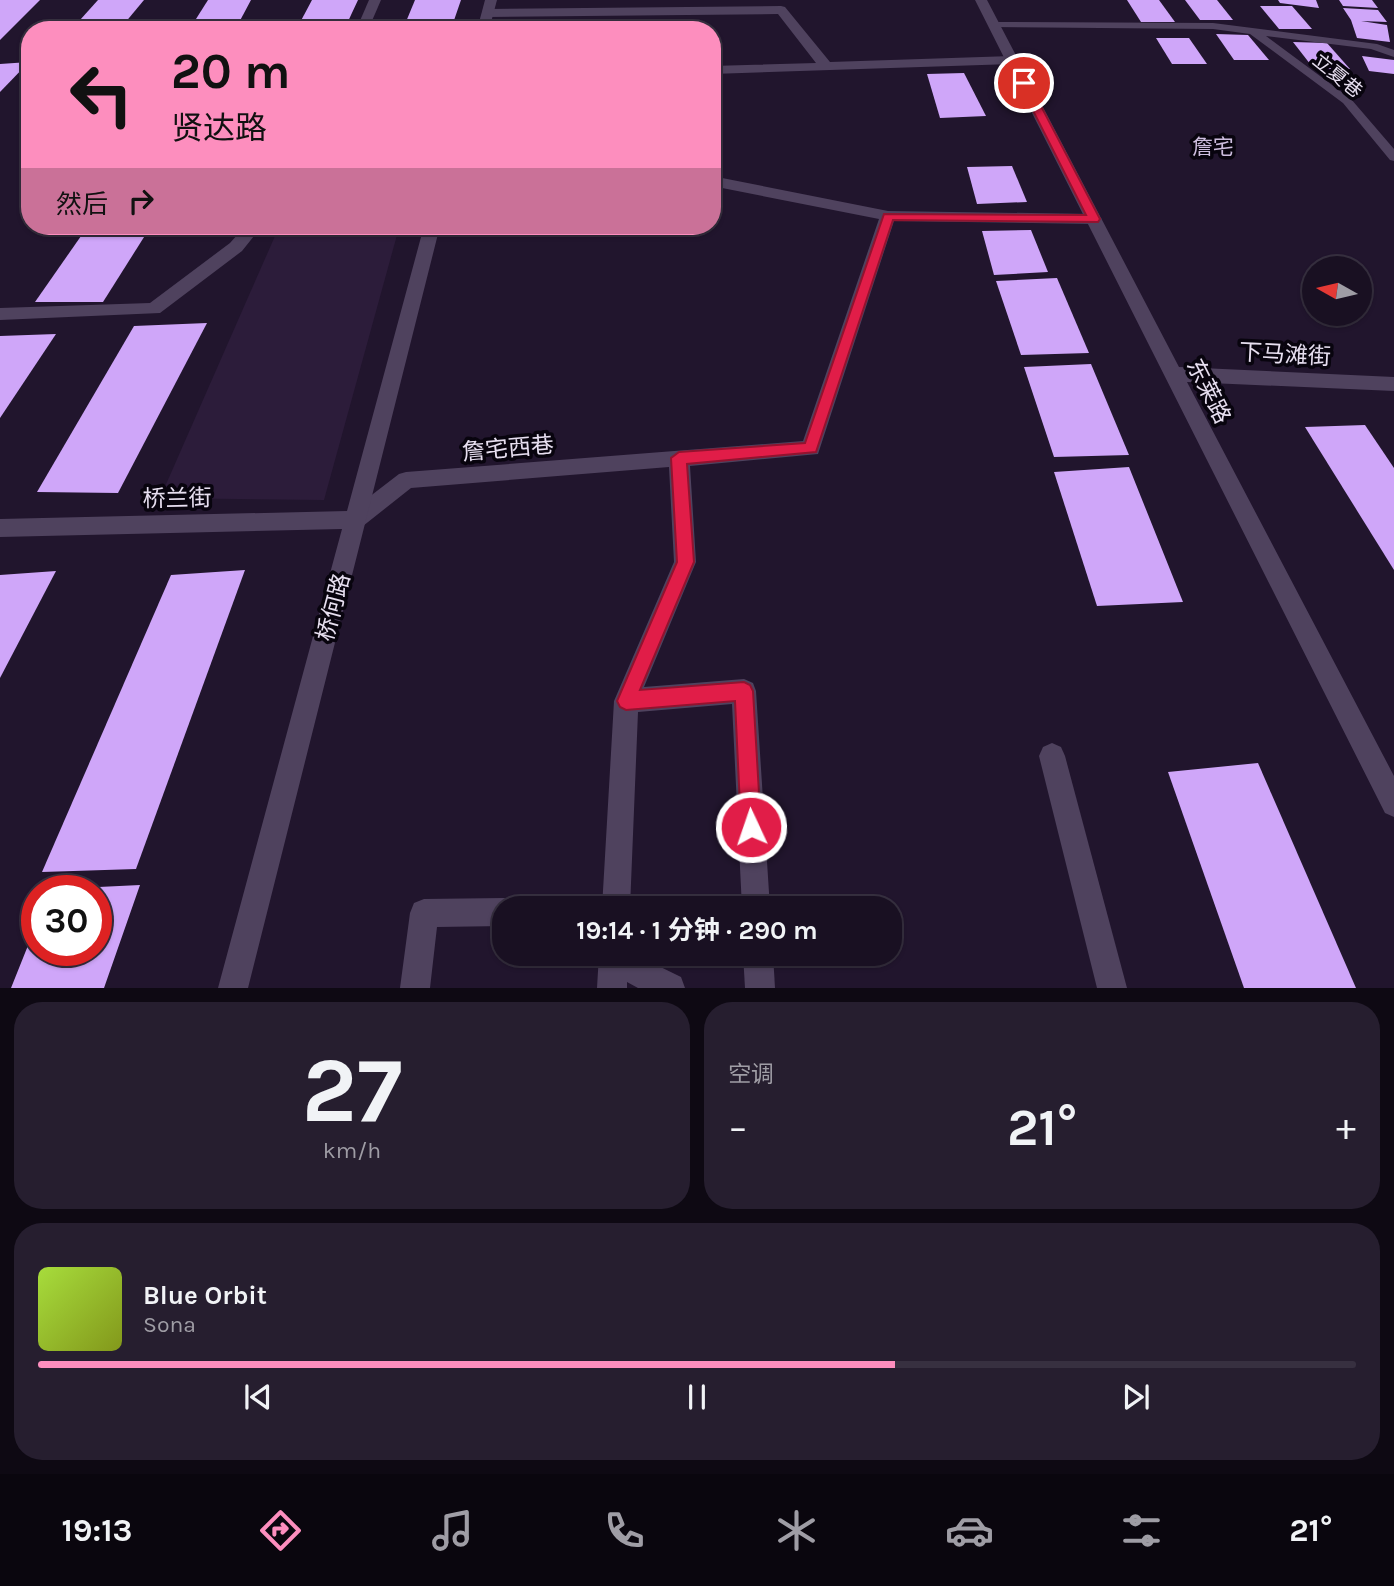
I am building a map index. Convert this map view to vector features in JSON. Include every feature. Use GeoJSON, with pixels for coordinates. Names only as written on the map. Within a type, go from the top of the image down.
{"type":"FeatureCollection","features":[{"type":"Feature","properties":{"kind":"street"},"geometry":{"type":"LineString","coordinates":[[366,21],[374,0]]}},
{"type":"Feature","properties":{"kind":"street","name":"东莱路"},"geometry":{"type":"LineString","coordinates":[[981,0],[1394,804]]}},
{"type":"Feature","properties":{"kind":"street"},"geometry":{"type":"LineString","coordinates":[[489,6],[781,10],[826,66]]}},
{"type":"Feature","properties":{"kind":"street"},"geometry":{"type":"LineString","coordinates":[[721,70],[1012,60]]}},
{"type":"Feature","properties":{"kind":"street"},"geometry":{"type":"LineString","coordinates":[[721,183],[888,216],[1094,219]]}},
{"type":"Feature","properties":{"kind":"street","name":"詹宅西巷"},"geometry":{"type":"LineString","coordinates":[[355,520],[406,480],[811,448],[888,216]]}},
{"type":"Feature","properties":{"kind":"street"},"geometry":{"type":"LineString","coordinates":[[0,314],[154,309],[236,247],[246,235]]}},
{"type":"Feature","properties":{"kind":"street","name":"桥何路"},"geometry":{"type":"LineString","coordinates":[[233,988],[430,235]]}},
{"type":"Feature","properties":{"kind":"street","name":"下马滩街"},"geometry":{"type":"LineString","coordinates":[[1173,374],[1394,384]]}},
{"type":"Feature","properties":{"kind":"street"},"geometry":{"type":"LineString","coordinates":[[617,896],[626,701],[685,562],[679,458]]}},
{"type":"Feature","properties":{"kind":"street","name":"桥兰街"},"geometry":{"type":"LineString","coordinates":[[0,528],[355,520]]}},
{"type":"Feature","properties":{"kind":"street"},"geometry":{"type":"LineString","coordinates":[[626,701],[744,691],[755,896]]}},
{"type":"Feature","properties":{"kind":"street"},"geometry":{"type":"LineString","coordinates":[[1052,756],[1112,988]]}},
{"type":"Feature","properties":{"kind":"street"},"geometry":{"type":"LineString","coordinates":[[415,988],[424,913],[492,912]]}},
{"type":"Feature","properties":{"kind":"street"},"geometry":{"type":"LineString","coordinates":[[759,966],[760,988]]}},
{"type":"Feature","properties":{"kind":"street"},"geometry":{"type":"LineString","coordinates":[[613,967],[670,988]]}},
{"type":"Feature","properties":{"kind":"lane"},"geometry":{"type":"LineString","coordinates":[[994,25],[1213,26],[1373,46],[1394,54]]}},
{"type":"Feature","properties":{"kind":"lane","name":"立夏巷"},"geometry":{"type":"LineString","coordinates":[[1251,30],[1347,101],[1394,157]]}},
{"type":"Feature","properties":{"kind":"shaded area"},"geometry":{"type":"Polygon","coordinates":[[[397,235],[324,500],[160,498],[275,236],[397,235]]]}},
{"type":"Feature","properties":{"kind":"building"},"geometry":{"type":"Polygon","coordinates":[[[0,0],[40,0],[0,40],[0,0]]]}},
{"type":"Feature","properties":{"kind":"building"},"geometry":{"type":"Polygon","coordinates":[[[98,0],[144,0],[126,21],[79,21],[98,0]]]}},
{"type":"Feature","properties":{"kind":"building"},"geometry":{"type":"Polygon","coordinates":[[[208,0],[251,0],[240,21],[195,21],[208,0]]]}},
{"type":"Feature","properties":{"kind":"building"},"geometry":{"type":"Polygon","coordinates":[[[312,0],[358,0],[348,21],[301,21],[312,0]]]}},
{"type":"Feature","properties":{"kind":"building"},"geometry":{"type":"Polygon","coordinates":[[[415,0],[461,0],[454,21],[406,21],[415,0]]]}},
{"type":"Feature","properties":{"kind":"building"},"geometry":{"type":"Polygon","coordinates":[[[1127,0],[1159,0],[1175,22],[1141,22],[1127,0]]]}},
{"type":"Feature","properties":{"kind":"building"},"geometry":{"type":"Polygon","coordinates":[[[1185,0],[1217,0],[1233,20],[1200,20],[1185,0]]]}},
{"type":"Feature","properties":{"kind":"building"},"geometry":{"type":"Polygon","coordinates":[[[1278,0],[1316,0],[1319,8],[1280,3],[1278,0]]]}},
{"type":"Feature","properties":{"kind":"building"},"geometry":{"type":"Polygon","coordinates":[[[1339,0],[1372,0],[1378,8],[1343,6],[1339,0]]]}},
{"type":"Feature","properties":{"kind":"building"},"geometry":{"type":"Polygon","coordinates":[[[1260,6],[1292,6],[1312,29],[1279,29],[1260,6]]]}},
{"type":"Feature","properties":{"kind":"building"},"geometry":{"type":"Polygon","coordinates":[[[1343,8],[1378,10],[1387,22],[1361,21],[1387,25],[1390,42],[1357,38],[1351,20],[1343,8]]]}},
{"type":"Feature","properties":{"kind":"building"},"geometry":{"type":"Polygon","coordinates":[[[1216,34],[1248,35],[1269,60],[1234,60],[1216,34]]]}},
{"type":"Feature","properties":{"kind":"building"},"geometry":{"type":"Polygon","coordinates":[[[1156,38],[1189,38],[1207,64],[1172,64],[1156,38]]]}},
{"type":"Feature","properties":{"kind":"building"},"geometry":{"type":"Polygon","coordinates":[[[1293,42],[1327,43],[1350,69],[1314,69],[1293,42]]]}},
{"type":"Feature","properties":{"kind":"building"},"geometry":{"type":"Polygon","coordinates":[[[1362,56],[1394,60],[1394,74],[1369,71],[1362,56]]]}},
{"type":"Feature","properties":{"kind":"building"},"geometry":{"type":"Polygon","coordinates":[[[21,63],[21,70],[0,92],[0,64],[21,63]]]}},
{"type":"Feature","properties":{"kind":"building"},"geometry":{"type":"Polygon","coordinates":[[[964,73],[986,116],[940,118],[927,74],[964,73]]]}},
{"type":"Feature","properties":{"kind":"building"},"geometry":{"type":"Polygon","coordinates":[[[1012,166],[1027,202],[977,204],[967,167],[1012,166]]]}},
{"type":"Feature","properties":{"kind":"building"},"geometry":{"type":"Polygon","coordinates":[[[1031,230],[1048,272],[994,275],[982,231],[1031,230]]]}},
{"type":"Feature","properties":{"kind":"building"},"geometry":{"type":"Polygon","coordinates":[[[82,235],[145,235],[103,302],[35,302],[82,235]]]}},
{"type":"Feature","properties":{"kind":"building"},"geometry":{"type":"Polygon","coordinates":[[[1057,278],[1089,353],[1021,355],[996,281],[1057,278]]]}},
{"type":"Feature","properties":{"kind":"building"},"geometry":{"type":"Polygon","coordinates":[[[207,323],[118,493],[37,492],[134,326],[207,323]]]}},
{"type":"Feature","properties":{"kind":"building"},"geometry":{"type":"Polygon","coordinates":[[[56,334],[0,418],[0,336],[56,334]]]}},
{"type":"Feature","properties":{"kind":"building"},"geometry":{"type":"Polygon","coordinates":[[[1091,364],[1129,455],[1054,457],[1024,367],[1091,364]]]}},
{"type":"Feature","properties":{"kind":"building"},"geometry":{"type":"Polygon","coordinates":[[[1365,425],[1394,468],[1394,570],[1305,427],[1365,425]]]}},
{"type":"Feature","properties":{"kind":"building"},"geometry":{"type":"Polygon","coordinates":[[[1129,467],[1183,602],[1097,606],[1054,472],[1129,467]]]}},
{"type":"Feature","properties":{"kind":"building"},"geometry":{"type":"Polygon","coordinates":[[[245,570],[136,869],[42,872],[171,575],[245,570]]]}},
{"type":"Feature","properties":{"kind":"building"},"geometry":{"type":"Polygon","coordinates":[[[56,571],[0,678],[0,575],[56,571]]]}},
{"type":"Feature","properties":{"kind":"building"},"geometry":{"type":"Polygon","coordinates":[[[1258,763],[1356,988],[1244,988],[1168,772],[1258,763]]]}},
{"type":"Feature","properties":{"kind":"building"},"geometry":{"type":"Polygon","coordinates":[[[140,885],[112,965],[112,886],[140,885]]]}},
{"type":"Feature","properties":{"kind":"building"},"geometry":{"type":"Polygon","coordinates":[[[21,963],[21,966],[112,966],[104,988],[11,988],[21,963]]]}},
{"type":"Feature","properties":{"kind":"district","name":"詹宅"},"geometry":{"type":"Point","coordinates":[1213,147]}},
{"type":"Feature","properties":{"kind":"route"},"geometry":{"type":"LineString","coordinates":[[751,827],[744,691],[626,701],[685,562],[679,458],[811,448],[888,216],[1094,219],[1024,83]]}}]}
